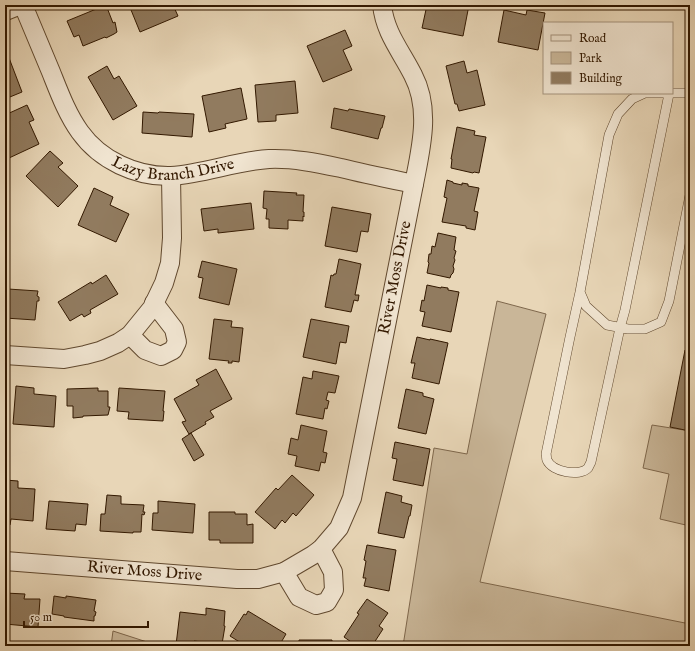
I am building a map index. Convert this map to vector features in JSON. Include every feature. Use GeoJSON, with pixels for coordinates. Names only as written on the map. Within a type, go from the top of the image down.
{"type":"FeatureCollection","features":[{"type":"Feature","properties":{"kind":"street"},"geometry":{"type":"LineString","coordinates":[[5,9],[15,5]]}},
{"type":"Feature","properties":{"kind":"street","name":"Lazy Branch Drive"},"geometry":{"type":"LineString","coordinates":[[23,5],[68,113],[80,132],[93,147],[113,162],[131,170],[152,175],[171,176],[195,173],[244,162],[269,159],[292,159],[414,184]]}},
{"type":"Feature","properties":{"kind":"street","name":"River Moss Drive"},"geometry":{"type":"LineString","coordinates":[[5,561],[236,579],[258,579],[284,572],[313,555],[321,549],[338,528],[352,498],[422,144],[424,123],[421,97],[414,76],[388,31],[382,5]]}},
{"type":"Feature","properties":{"kind":"street"},"geometry":{"type":"LineString","coordinates":[[5,355],[64,359],[100,351],[118,343],[130,335],[152,308],[164,283],[170,263],[172,238],[171,176]]}},
{"type":"Feature","properties":{"kind":"street"},"geometry":{"type":"LineString","coordinates":[[130,335],[145,350],[161,356],[173,350],[177,342],[174,329],[154,304]]}},
{"type":"Feature","properties":{"kind":"street"},"geometry":{"type":"LineString","coordinates":[[284,572],[299,597],[316,605],[327,602],[334,590],[333,572],[321,549]]}},
{"type":"Feature","properties":{"kind":"lane"},"geometry":{"type":"LineString","coordinates":[[673,94],[690,93]]}},
{"type":"Feature","properties":{"kind":"lane"},"geometry":{"type":"LineString","coordinates":[[643,94],[632,99],[618,114],[610,135],[580,292],[546,454],[547,461],[553,467],[563,471],[578,473],[587,469],[591,462],[625,310],[669,94]]}},
{"type":"Feature","properties":{"kind":"lane"},"geometry":{"type":"LineString","coordinates":[[580,292],[586,306],[607,325],[620,328],[645,329],[661,322],[669,301],[690,195]]}},
{"type":"Feature","properties":{"kind":"green space"},"geometry":{"type":"Polygon","coordinates":[[[497,301],[546,314],[480,582],[690,624],[690,646],[403,646],[434,448],[467,454],[497,301]]]}},
{"type":"Feature","properties":{"kind":"green space"},"geometry":{"type":"Polygon","coordinates":[[[652,425],[690,431],[690,526],[660,519],[669,474],[643,468],[652,425]]]}},
{"type":"Feature","properties":{"kind":"green space"},"geometry":{"type":"Polygon","coordinates":[[[113,631],[147,642],[149,646],[111,646],[113,631]]]}},
{"type":"Feature","properties":{"kind":"building"},"geometry":{"type":"Polygon","coordinates":[[[106,5],[113,23],[115,22],[117,32],[106,38],[105,37],[83,46],[79,35],[74,37],[67,21],[106,5]]]}},
{"type":"Feature","properties":{"kind":"building"},"geometry":{"type":"Polygon","coordinates":[[[129,5],[173,5],[178,16],[140,32],[129,5]]]}},
{"type":"Feature","properties":{"kind":"building"},"geometry":{"type":"Polygon","coordinates":[[[427,5],[469,5],[463,36],[422,28],[427,5]]]}},
{"type":"Feature","properties":{"kind":"building"},"geometry":{"type":"Polygon","coordinates":[[[504,10],[526,15],[527,10],[545,13],[538,50],[498,42],[504,10]]]}},
{"type":"Feature","properties":{"kind":"building"},"geometry":{"type":"Polygon","coordinates":[[[345,30],[352,46],[343,50],[352,70],[323,82],[307,46],[345,30]]]}},
{"type":"Feature","properties":{"kind":"building"},"geometry":{"type":"Polygon","coordinates":[[[5,50],[22,92],[5,99],[5,50]]]}},
{"type":"Feature","properties":{"kind":"building"},"geometry":{"type":"Polygon","coordinates":[[[464,61],[467,73],[477,70],[485,105],[459,111],[457,104],[455,104],[446,66],[464,61]]]}},
{"type":"Feature","properties":{"kind":"building"},"geometry":{"type":"Polygon","coordinates":[[[107,66],[114,79],[119,76],[137,106],[113,120],[88,77],[107,66]]]}},
{"type":"Feature","properties":{"kind":"building"},"geometry":{"type":"Polygon","coordinates":[[[295,81],[298,113],[276,115],[276,121],[258,122],[255,85],[295,81]]]}},
{"type":"Feature","properties":{"kind":"building"},"geometry":{"type":"Polygon","coordinates":[[[241,88],[247,119],[225,124],[226,128],[209,132],[202,96],[241,88]]]}},
{"type":"Feature","properties":{"kind":"building"},"geometry":{"type":"Polygon","coordinates":[[[27,105],[34,120],[29,122],[39,144],[9,158],[5,150],[5,115],[27,105]]]}},
{"type":"Feature","properties":{"kind":"building"},"geometry":{"type":"Polygon","coordinates":[[[334,108],[348,111],[349,109],[385,116],[378,139],[331,128],[334,108]]]}},
{"type":"Feature","properties":{"kind":"building"},"geometry":{"type":"Polygon","coordinates":[[[143,112],[194,114],[192,137],[142,133],[143,112]]]}},
{"type":"Feature","properties":{"kind":"building"},"geometry":{"type":"Polygon","coordinates":[[[457,127],[475,131],[474,135],[486,137],[479,173],[451,168],[451,159],[457,127]]]}},
{"type":"Feature","properties":{"kind":"building"},"geometry":{"type":"Polygon","coordinates":[[[50,151],[63,163],[58,167],[78,186],[58,207],[26,176],[50,151]]]}},
{"type":"Feature","properties":{"kind":"building"},"geometry":{"type":"Polygon","coordinates":[[[447,180],[453,183],[462,185],[462,183],[468,184],[468,186],[479,188],[474,211],[478,212],[475,230],[466,228],[466,226],[442,222],[447,198],[444,197],[447,180]]]}},
{"type":"Feature","properties":{"kind":"building"},"geometry":{"type":"Polygon","coordinates":[[[94,188],[113,197],[110,205],[129,214],[116,242],[78,225],[94,188]]]}},
{"type":"Feature","properties":{"kind":"building"},"geometry":{"type":"Polygon","coordinates":[[[264,191],[297,193],[296,195],[304,195],[303,221],[288,220],[288,229],[269,228],[269,219],[266,219],[267,209],[263,208],[264,191]]]}},
{"type":"Feature","properties":{"kind":"building"},"geometry":{"type":"Polygon","coordinates":[[[251,203],[254,229],[218,233],[218,229],[204,231],[201,209],[251,203]]]}},
{"type":"Feature","properties":{"kind":"building"},"geometry":{"type":"Polygon","coordinates":[[[332,207],[371,214],[368,232],[361,231],[357,252],[325,246],[332,207]]]}},
{"type":"Feature","properties":{"kind":"building"},"geometry":{"type":"Polygon","coordinates":[[[438,233],[456,237],[454,269],[450,278],[427,273],[429,254],[431,254],[432,246],[435,247],[438,233]]]}},
{"type":"Feature","properties":{"kind":"building"},"geometry":{"type":"Polygon","coordinates":[[[339,259],[361,264],[355,295],[359,295],[358,301],[354,300],[351,312],[325,307],[331,275],[333,276],[336,274],[339,259]]]}},
{"type":"Feature","properties":{"kind":"building"},"geometry":{"type":"Polygon","coordinates":[[[202,261],[237,269],[229,305],[199,298],[203,278],[198,277],[202,261]]]}},
{"type":"Feature","properties":{"kind":"building"},"geometry":{"type":"Polygon","coordinates":[[[106,275],[118,294],[90,310],[91,313],[84,317],[82,314],[70,321],[58,302],[91,282],[92,284],[106,275]]]}},
{"type":"Feature","properties":{"kind":"building"},"geometry":{"type":"Polygon","coordinates":[[[427,285],[448,288],[448,290],[459,292],[451,332],[422,326],[425,312],[420,311],[422,300],[424,301],[427,285]]]}},
{"type":"Feature","properties":{"kind":"building"},"geometry":{"type":"Polygon","coordinates":[[[5,290],[38,291],[37,296],[39,297],[39,301],[37,301],[35,320],[5,318],[5,290]]]}},
{"type":"Feature","properties":{"kind":"building"},"geometry":{"type":"Polygon","coordinates":[[[214,319],[232,321],[231,327],[243,328],[239,362],[232,361],[232,363],[228,363],[229,361],[209,359],[214,319]]]}},
{"type":"Feature","properties":{"kind":"building"},"geometry":{"type":"Polygon","coordinates":[[[311,319],[349,326],[346,343],[340,342],[336,364],[303,357],[311,319]]]}},
{"type":"Feature","properties":{"kind":"building"},"geometry":{"type":"Polygon","coordinates":[[[417,337],[448,343],[439,384],[412,378],[415,363],[411,363],[417,337]]]}},
{"type":"Feature","properties":{"kind":"building"},"geometry":{"type":"Polygon","coordinates":[[[690,344],[690,431],[670,427],[685,350],[689,351],[690,344]]]}},
{"type":"Feature","properties":{"kind":"building"},"geometry":{"type":"Polygon","coordinates":[[[216,369],[232,399],[210,411],[214,417],[205,422],[206,424],[189,434],[182,422],[186,421],[174,399],[199,385],[196,380],[216,369]]]}},
{"type":"Feature","properties":{"kind":"building"},"geometry":{"type":"Polygon","coordinates":[[[313,371],[339,376],[335,393],[328,392],[326,400],[329,401],[327,409],[325,408],[323,419],[296,414],[303,377],[312,379],[313,371]]]}},
{"type":"Feature","properties":{"kind":"building"},"geometry":{"type":"Polygon","coordinates":[[[16,386],[34,388],[34,394],[56,396],[54,427],[13,424],[16,386]]]}},
{"type":"Feature","properties":{"kind":"building"},"geometry":{"type":"Polygon","coordinates":[[[98,388],[98,391],[108,391],[108,407],[110,407],[108,415],[73,418],[73,406],[67,406],[67,389],[98,388]]]}},
{"type":"Feature","properties":{"kind":"building"},"geometry":{"type":"Polygon","coordinates":[[[119,388],[165,391],[163,421],[128,419],[129,412],[117,411],[119,388]]]}},
{"type":"Feature","properties":{"kind":"building"},"geometry":{"type":"Polygon","coordinates":[[[406,389],[423,393],[423,396],[434,399],[426,434],[398,428],[406,389]]]}},
{"type":"Feature","properties":{"kind":"building"},"geometry":{"type":"Polygon","coordinates":[[[301,425],[327,431],[323,452],[327,453],[325,463],[321,462],[319,471],[295,466],[297,456],[288,454],[291,438],[298,440],[301,425]]]}},
{"type":"Feature","properties":{"kind":"building"},"geometry":{"type":"Polygon","coordinates":[[[191,433],[204,455],[194,461],[182,439],[191,433]]]}},
{"type":"Feature","properties":{"kind":"building"},"geometry":{"type":"Polygon","coordinates":[[[395,442],[430,449],[423,486],[393,480],[397,459],[392,458],[395,442]]]}},
{"type":"Feature","properties":{"kind":"building"},"geometry":{"type":"Polygon","coordinates":[[[292,475],[314,495],[296,516],[293,513],[285,523],[282,520],[275,529],[255,512],[276,488],[278,490],[292,475]]]}},
{"type":"Feature","properties":{"kind":"building"},"geometry":{"type":"Polygon","coordinates":[[[5,480],[18,481],[18,488],[35,489],[33,521],[11,519],[10,525],[5,524],[5,480]]]}},
{"type":"Feature","properties":{"kind":"building"},"geometry":{"type":"Polygon","coordinates":[[[386,492],[402,496],[401,502],[412,505],[404,538],[378,533],[386,492]]]}},
{"type":"Feature","properties":{"kind":"building"},"geometry":{"type":"Polygon","coordinates":[[[107,495],[121,496],[121,504],[144,505],[143,512],[145,512],[144,515],[142,514],[141,532],[100,531],[101,514],[105,514],[107,495]]]}},
{"type":"Feature","properties":{"kind":"building"},"geometry":{"type":"Polygon","coordinates":[[[49,501],[88,504],[86,525],[76,524],[75,531],[46,529],[49,501]]]}},
{"type":"Feature","properties":{"kind":"building"},"geometry":{"type":"Polygon","coordinates":[[[158,501],[195,504],[193,533],[152,530],[153,513],[158,513],[158,501]]]}},
{"type":"Feature","properties":{"kind":"building"},"geometry":{"type":"Polygon","coordinates":[[[209,512],[235,512],[235,514],[247,514],[247,525],[253,524],[253,543],[220,543],[220,540],[209,540],[209,512]]]}},
{"type":"Feature","properties":{"kind":"building"},"geometry":{"type":"Polygon","coordinates":[[[367,545],[396,550],[389,591],[364,586],[366,578],[363,578],[366,561],[364,560],[367,545]]]}},
{"type":"Feature","properties":{"kind":"building"},"geometry":{"type":"Polygon","coordinates":[[[5,593],[25,594],[24,599],[40,599],[38,627],[5,624],[5,593]]]}},
{"type":"Feature","properties":{"kind":"building"},"geometry":{"type":"Polygon","coordinates":[[[54,596],[96,600],[94,621],[52,614],[54,596]]]}},
{"type":"Feature","properties":{"kind":"building"},"geometry":{"type":"Polygon","coordinates":[[[367,599],[388,613],[379,626],[383,629],[372,646],[357,646],[344,637],[359,614],[357,613],[367,599]]]}},
{"type":"Feature","properties":{"kind":"building"},"geometry":{"type":"Polygon","coordinates":[[[206,608],[225,611],[225,626],[222,644],[194,641],[193,646],[176,645],[180,612],[206,615],[206,608]]]}},
{"type":"Feature","properties":{"kind":"building"},"geometry":{"type":"Polygon","coordinates":[[[248,611],[286,634],[279,646],[246,646],[230,636],[244,614],[246,615],[248,611]]]}},
{"type":"Feature","properties":{"kind":"building"},"geometry":{"type":"Polygon","coordinates":[[[299,640],[332,640],[332,646],[291,646],[291,643],[299,643],[299,640]]]}}]}
